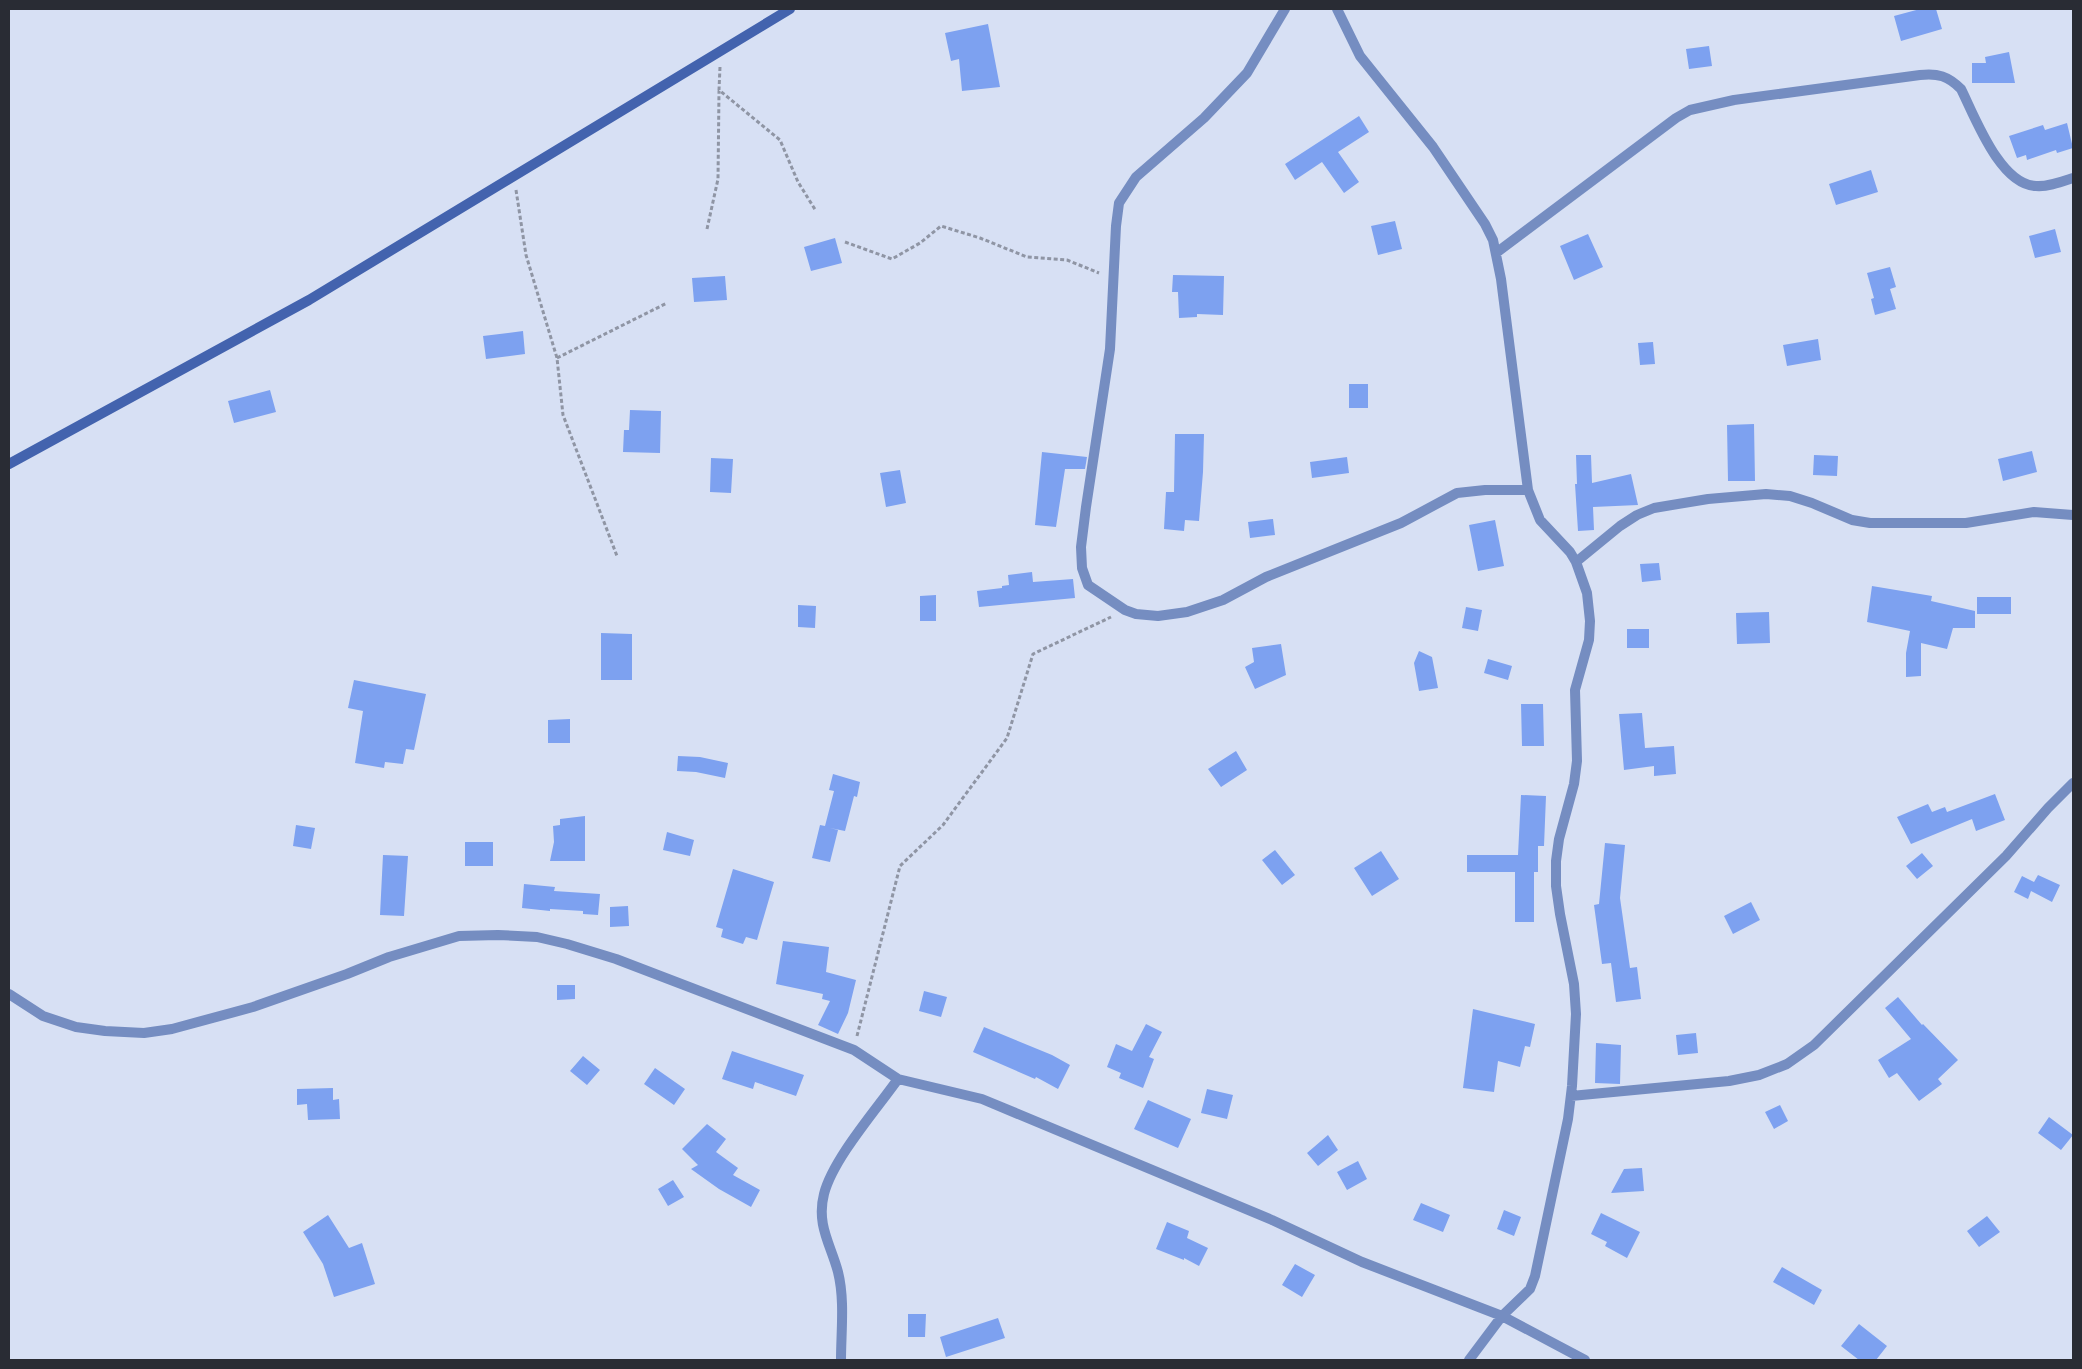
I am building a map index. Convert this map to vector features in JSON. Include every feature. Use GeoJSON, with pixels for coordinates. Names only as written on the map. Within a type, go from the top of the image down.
{"type":"FeatureCollection","features":[{"type":"Feature","properties":{"kind":"street"},"geometry":{"type":"LineString","coordinates":[[9,464],[308,300],[790,9]]}},
{"type":"Feature","properties":{"kind":"street"},"geometry":{"type":"LineString","coordinates":[[1285,9],[1247,73],[1204,118],[1136,177],[1120,203],[1116,226],[1110,349],[1081,547],[1082,568],[1088,585],[1125,610],[1136,614],[1158,616],[1187,612],[1223,600],[1266,577],[1401,523],[1458,493],[1485,490],[1528,490]]}},
{"type":"Feature","properties":{"kind":"street"},"geometry":{"type":"LineString","coordinates":[[1337,9],[1360,56],[1433,147],[1485,224],[1493,240],[1514,370],[1528,490],[1540,520],[1570,552],[1576,562],[1587,593],[1590,621],[1589,640],[1575,690],[1576,762],[1574,784],[1559,839],[1556,861],[1559,905],[1574,984],[1576,1014],[1568,1119],[1535,1276],[1530,1288],[1502,1316],[1469,1360]]}},
{"type":"Feature","properties":{"kind":"street"},"geometry":{"type":"LineString","coordinates":[[1496,253],[1676,118],[1690,110],[1734,100],[1910,76],[1935,74],[1944,76],[1954,82],[1961,89],[1999,162],[2020,183],[2035,186],[2052,184],[2073,178]]}},
{"type":"Feature","properties":{"kind":"street"},"geometry":{"type":"LineString","coordinates":[[1576,562],[1620,526],[1637,515],[1654,508],[1708,499],[1766,494],[1790,496],[1852,520],[1870,523],[1966,523],[2034,512],[2073,515]]}},
{"type":"Feature","properties":{"kind":"street"},"geometry":{"type":"LineString","coordinates":[[1571,1096],[1688,1087],[1729,1081],[1758,1075],[1787,1064],[1821,1038],[2006,856],[2048,808],[2073,783]]}},
{"type":"Feature","properties":{"kind":"street"},"geometry":{"type":"LineString","coordinates":[[9,994],[43,1016],[76,1027],[105,1032],[144,1033],[172,1029],[253,1008],[389,957],[459,936],[518,936],[567,944],[616,958],[854,1050],[898,1079],[982,1099],[1272,1220],[1362,1262],[1502,1316],[1584,1360]]}},
{"type":"Feature","properties":{"kind":"street"},"geometry":{"type":"LineString","coordinates":[[841,1360],[841,1302],[838,1273],[822,1230],[823,1196],[834,1169],[898,1079]]}},
{"type":"Feature","properties":{"kind":"path"},"geometry":{"type":"LineString","coordinates":[[707,229],[718,179],[719,90],[722,49]]}},
{"type":"Feature","properties":{"kind":"path"},"geometry":{"type":"LineString","coordinates":[[719,90],[780,140],[798,182],[816,211]]}},
{"type":"Feature","properties":{"kind":"path"},"geometry":{"type":"LineString","coordinates":[[513,177],[526,255],[557,358],[563,415],[618,556]]}},
{"type":"Feature","properties":{"kind":"path"},"geometry":{"type":"LineString","coordinates":[[845,242],[892,259],[920,243],[941,226],[980,238],[1027,257],[1067,260],[1114,278]]}},
{"type":"Feature","properties":{"kind":"path"},"geometry":{"type":"LineString","coordinates":[[557,358],[667,303]]}},
{"type":"Feature","properties":{"kind":"path"},"geometry":{"type":"LineString","coordinates":[[854,1050],[900,866],[943,825],[1007,738],[1033,654],[1125,610]]}},
{"type":"Feature","properties":{"kind":"building"},"geometry":{"type":"Polygon","coordinates":[[[1920,9],[1936,9],[1942,29],[1901,41],[1894,16],[1920,9]]]}},
{"type":"Feature","properties":{"kind":"building"},"geometry":{"type":"Polygon","coordinates":[[[988,24],[1000,87],[962,91],[959,59],[951,61],[945,33],[988,24]]]}},
{"type":"Feature","properties":{"kind":"building"},"geometry":{"type":"Polygon","coordinates":[[[1709,46],[1712,66],[1689,69],[1686,49],[1709,46]]]}},
{"type":"Feature","properties":{"kind":"building"},"geometry":{"type":"Polygon","coordinates":[[[2009,52],[2015,83],[1972,83],[1972,63],[1986,63],[1985,57],[2009,52]]]}},
{"type":"Feature","properties":{"kind":"building"},"geometry":{"type":"Polygon","coordinates":[[[1359,116],[1369,132],[1338,152],[1359,182],[1344,193],[1322,162],[1295,180],[1285,164],[1359,116]]]}},
{"type":"Feature","properties":{"kind":"building"},"geometry":{"type":"Polygon","coordinates":[[[2067,123],[2073,148],[2057,153],[2056,150],[2027,160],[2026,155],[2017,158],[2009,136],[2043,125],[2045,130],[2067,123]]]}},
{"type":"Feature","properties":{"kind":"building"},"geometry":{"type":"Polygon","coordinates":[[[1871,170],[1878,192],[1836,205],[1829,184],[1871,170]]]}},
{"type":"Feature","properties":{"kind":"building"},"geometry":{"type":"Polygon","coordinates":[[[1395,221],[1402,249],[1378,255],[1371,226],[1395,221]]]}},
{"type":"Feature","properties":{"kind":"building"},"geometry":{"type":"Polygon","coordinates":[[[2055,229],[2061,252],[2035,258],[2029,236],[2055,229]]]}},
{"type":"Feature","properties":{"kind":"building"},"geometry":{"type":"Polygon","coordinates":[[[1588,234],[1603,267],[1574,280],[1560,246],[1588,234]]]}},
{"type":"Feature","properties":{"kind":"building"},"geometry":{"type":"Polygon","coordinates":[[[835,238],[842,263],[811,271],[804,247],[835,238]]]}},
{"type":"Feature","properties":{"kind":"building"},"geometry":{"type":"Polygon","coordinates":[[[1890,267],[1896,287],[1890,289],[1896,309],[1875,315],[1871,299],[1874,298],[1867,273],[1890,267]]]}},
{"type":"Feature","properties":{"kind":"building"},"geometry":{"type":"Polygon","coordinates":[[[1173,275],[1224,276],[1223,315],[1197,314],[1197,317],[1179,318],[1178,292],[1172,292],[1173,275]]]}},
{"type":"Feature","properties":{"kind":"building"},"geometry":{"type":"Polygon","coordinates":[[[725,276],[727,300],[694,302],[692,278],[725,276]]]}},
{"type":"Feature","properties":{"kind":"building"},"geometry":{"type":"Polygon","coordinates":[[[523,331],[525,354],[486,359],[483,336],[523,331]]]}},
{"type":"Feature","properties":{"kind":"building"},"geometry":{"type":"Polygon","coordinates":[[[1818,339],[1821,360],[1787,366],[1783,345],[1818,339]]]}},
{"type":"Feature","properties":{"kind":"building"},"geometry":{"type":"Polygon","coordinates":[[[1653,342],[1655,364],[1640,365],[1638,343],[1653,342]]]}},
{"type":"Feature","properties":{"kind":"building"},"geometry":{"type":"Polygon","coordinates":[[[1349,384],[1368,384],[1368,408],[1349,408],[1349,384]]]}},
{"type":"Feature","properties":{"kind":"building"},"geometry":{"type":"Polygon","coordinates":[[[270,390],[276,412],[234,423],[228,401],[270,390]]]}},
{"type":"Feature","properties":{"kind":"building"},"geometry":{"type":"Polygon","coordinates":[[[630,410],[661,411],[660,453],[623,452],[624,430],[629,430],[630,410]]]}},
{"type":"Feature","properties":{"kind":"building"},"geometry":{"type":"Polygon","coordinates":[[[1754,424],[1755,481],[1728,481],[1727,425],[1754,424]]]}},
{"type":"Feature","properties":{"kind":"building"},"geometry":{"type":"Polygon","coordinates":[[[1175,434],[1204,434],[1199,521],[1185,520],[1184,531],[1164,529],[1166,492],[1174,492],[1175,434]]]}},
{"type":"Feature","properties":{"kind":"building"},"geometry":{"type":"Polygon","coordinates":[[[2032,451],[2037,472],[2003,481],[1998,459],[2032,451]]]}},
{"type":"Feature","properties":{"kind":"building"},"geometry":{"type":"Polygon","coordinates":[[[1042,452],[1087,457],[1085,469],[1065,469],[1056,527],[1035,525],[1042,452]]]}},
{"type":"Feature","properties":{"kind":"building"},"geometry":{"type":"Polygon","coordinates":[[[1576,455],[1591,455],[1592,483],[1631,474],[1638,505],[1593,507],[1594,530],[1578,531],[1575,484],[1577,484],[1576,455]]]}},
{"type":"Feature","properties":{"kind":"building"},"geometry":{"type":"Polygon","coordinates":[[[1814,455],[1838,456],[1837,476],[1813,475],[1814,455]]]}},
{"type":"Feature","properties":{"kind":"building"},"geometry":{"type":"Polygon","coordinates":[[[1347,457],[1349,473],[1312,478],[1310,462],[1347,457]]]}},
{"type":"Feature","properties":{"kind":"building"},"geometry":{"type":"Polygon","coordinates":[[[711,458],[733,459],[731,493],[710,492],[711,458]]]}},
{"type":"Feature","properties":{"kind":"building"},"geometry":{"type":"Polygon","coordinates":[[[900,470],[906,503],[886,507],[880,473],[900,470]]]}},
{"type":"Feature","properties":{"kind":"building"},"geometry":{"type":"Polygon","coordinates":[[[1273,519],[1275,535],[1250,538],[1248,522],[1273,519]]]}},
{"type":"Feature","properties":{"kind":"building"},"geometry":{"type":"Polygon","coordinates":[[[1495,520],[1504,566],[1478,571],[1469,525],[1495,520]]]}},
{"type":"Feature","properties":{"kind":"building"},"geometry":{"type":"Polygon","coordinates":[[[1659,563],[1661,580],[1642,582],[1640,564],[1659,563]]]}},
{"type":"Feature","properties":{"kind":"building"},"geometry":{"type":"Polygon","coordinates":[[[1032,572],[1033,582],[1073,579],[1075,598],[979,607],[977,591],[1002,588],[1002,586],[1009,585],[1008,575],[1032,572]]]}},
{"type":"Feature","properties":{"kind":"building"},"geometry":{"type":"Polygon","coordinates":[[[1872,586],[1932,596],[1931,601],[1975,611],[1975,628],[1953,628],[1947,649],[1921,643],[1921,676],[1906,677],[1906,653],[1910,631],[1867,622],[1872,586]]]}},
{"type":"Feature","properties":{"kind":"building"},"geometry":{"type":"Polygon","coordinates":[[[936,595],[936,621],[920,621],[920,596],[936,595]]]}},
{"type":"Feature","properties":{"kind":"building"},"geometry":{"type":"Polygon","coordinates":[[[1977,597],[2011,597],[2011,614],[1977,614],[1977,597]]]}},
{"type":"Feature","properties":{"kind":"building"},"geometry":{"type":"Polygon","coordinates":[[[798,605],[816,606],[815,628],[798,627],[798,605]]]}},
{"type":"Feature","properties":{"kind":"building"},"geometry":{"type":"Polygon","coordinates":[[[1466,607],[1482,610],[1478,631],[1462,628],[1466,607]]]}},
{"type":"Feature","properties":{"kind":"building"},"geometry":{"type":"Polygon","coordinates":[[[1769,612],[1770,643],[1737,644],[1736,613],[1769,612]]]}},
{"type":"Feature","properties":{"kind":"building"},"geometry":{"type":"Polygon","coordinates":[[[1627,629],[1649,629],[1649,648],[1627,648],[1627,629]]]}},
{"type":"Feature","properties":{"kind":"building"},"geometry":{"type":"Polygon","coordinates":[[[601,633],[632,634],[632,680],[601,680],[601,633]]]}},
{"type":"Feature","properties":{"kind":"building"},"geometry":{"type":"Polygon","coordinates":[[[1281,644],[1286,675],[1255,689],[1245,667],[1254,662],[1252,648],[1281,644]]]}},
{"type":"Feature","properties":{"kind":"building"},"geometry":{"type":"Polygon","coordinates":[[[1419,651],[1432,657],[1438,688],[1419,691],[1414,663],[1419,651]]]}},
{"type":"Feature","properties":{"kind":"building"},"geometry":{"type":"Polygon","coordinates":[[[1488,659],[1512,666],[1508,680],[1484,673],[1488,659]]]}},
{"type":"Feature","properties":{"kind":"building"},"geometry":{"type":"Polygon","coordinates":[[[354,680],[426,694],[414,750],[406,749],[403,764],[385,762],[384,768],[355,763],[363,711],[348,708],[354,680]]]}},
{"type":"Feature","properties":{"kind":"building"},"geometry":{"type":"Polygon","coordinates":[[[1521,704],[1543,704],[1544,746],[1522,746],[1521,704]]]}},
{"type":"Feature","properties":{"kind":"building"},"geometry":{"type":"Polygon","coordinates":[[[1642,713],[1645,748],[1674,746],[1676,774],[1654,776],[1654,766],[1624,770],[1619,714],[1642,713]]]}},
{"type":"Feature","properties":{"kind":"building"},"geometry":{"type":"Polygon","coordinates":[[[570,719],[570,743],[548,743],[548,720],[570,719]]]}},
{"type":"Feature","properties":{"kind":"building"},"geometry":{"type":"Polygon","coordinates":[[[1236,751],[1247,770],[1221,787],[1208,769],[1236,751]]]}},
{"type":"Feature","properties":{"kind":"building"},"geometry":{"type":"Polygon","coordinates":[[[678,756],[700,757],[728,763],[725,778],[696,772],[677,771],[678,756]]]}},
{"type":"Feature","properties":{"kind":"building"},"geometry":{"type":"Polygon","coordinates":[[[833,774],[860,782],[857,797],[854,796],[845,831],[830,828],[838,830],[830,862],[812,858],[820,825],[825,826],[834,791],[829,790],[833,774]]]}},
{"type":"Feature","properties":{"kind":"building"},"geometry":{"type":"Polygon","coordinates":[[[1995,794],[2005,820],[1976,831],[1972,819],[1911,844],[1897,817],[1928,804],[1932,812],[1945,807],[1947,812],[1995,794]]]}},
{"type":"Feature","properties":{"kind":"building"},"geometry":{"type":"Polygon","coordinates":[[[1521,795],[1546,796],[1544,846],[1538,846],[1538,872],[1534,872],[1534,922],[1515,922],[1515,872],[1467,872],[1467,855],[1518,855],[1521,795]]]}},
{"type":"Feature","properties":{"kind":"building"},"geometry":{"type":"Polygon","coordinates":[[[585,816],[585,861],[550,861],[554,842],[553,826],[560,825],[560,819],[585,816]]]}},
{"type":"Feature","properties":{"kind":"building"},"geometry":{"type":"Polygon","coordinates":[[[296,825],[315,828],[311,849],[293,846],[296,825]]]}},
{"type":"Feature","properties":{"kind":"building"},"geometry":{"type":"Polygon","coordinates":[[[667,832],[694,840],[690,856],[663,850],[667,832]]]}},
{"type":"Feature","properties":{"kind":"building"},"geometry":{"type":"Polygon","coordinates":[[[465,842],[493,842],[493,866],[465,866],[465,842]]]}},
{"type":"Feature","properties":{"kind":"building"},"geometry":{"type":"Polygon","coordinates":[[[1605,843],[1625,845],[1620,898],[1630,968],[1637,967],[1641,999],[1616,1002],[1611,963],[1602,964],[1594,905],[1599,904],[1605,843]]]}},
{"type":"Feature","properties":{"kind":"building"},"geometry":{"type":"Polygon","coordinates":[[[1275,850],[1295,875],[1282,885],[1262,860],[1275,850]]]}},
{"type":"Feature","properties":{"kind":"building"},"geometry":{"type":"Polygon","coordinates":[[[1381,851],[1399,879],[1372,896],[1354,868],[1381,851]]]}},
{"type":"Feature","properties":{"kind":"building"},"geometry":{"type":"Polygon","coordinates":[[[1922,853],[1933,866],[1917,879],[1906,866],[1922,853]]]}},
{"type":"Feature","properties":{"kind":"building"},"geometry":{"type":"Polygon","coordinates":[[[383,855],[408,856],[404,916],[380,915],[383,855]]]}},
{"type":"Feature","properties":{"kind":"building"},"geometry":{"type":"Polygon","coordinates":[[[733,869],[774,882],[757,940],[746,937],[743,944],[721,937],[723,929],[716,927],[733,869]]]}},
{"type":"Feature","properties":{"kind":"building"},"geometry":{"type":"Polygon","coordinates":[[[2038,875],[2060,885],[2052,902],[2031,891],[2028,899],[2014,892],[2022,876],[2034,882],[2038,875]]]}},
{"type":"Feature","properties":{"kind":"building"},"geometry":{"type":"Polygon","coordinates":[[[524,884],[555,887],[554,891],[600,894],[598,915],[583,914],[583,911],[550,909],[550,911],[522,908],[524,884]]]}},
{"type":"Feature","properties":{"kind":"building"},"geometry":{"type":"Polygon","coordinates":[[[1751,902],[1760,920],[1733,934],[1724,916],[1751,902]]]}},
{"type":"Feature","properties":{"kind":"building"},"geometry":{"type":"Polygon","coordinates":[[[628,906],[629,926],[610,927],[610,907],[628,906]]]}},
{"type":"Feature","properties":{"kind":"building"},"geometry":{"type":"Polygon","coordinates":[[[783,941],[829,947],[826,972],[856,980],[848,1013],[838,1034],[818,1025],[830,1001],[822,999],[823,994],[776,984],[783,941]]]}},
{"type":"Feature","properties":{"kind":"building"},"geometry":{"type":"Polygon","coordinates":[[[557,985],[575,985],[575,999],[557,1000],[557,985]]]}},
{"type":"Feature","properties":{"kind":"building"},"geometry":{"type":"Polygon","coordinates":[[[924,991],[947,997],[941,1017],[919,1011],[924,991]]]}},
{"type":"Feature","properties":{"kind":"building"},"geometry":{"type":"Polygon","coordinates":[[[1898,997],[1922,1025],[1958,1060],[1938,1079],[1942,1084],[1919,1101],[1897,1073],[1889,1078],[1878,1060],[1911,1039],[1885,1008],[1898,997]]]}},
{"type":"Feature","properties":{"kind":"building"},"geometry":{"type":"Polygon","coordinates":[[[1473,1009],[1535,1024],[1530,1047],[1525,1046],[1520,1067],[1498,1061],[1494,1092],[1463,1088],[1473,1009]]]}},
{"type":"Feature","properties":{"kind":"building"},"geometry":{"type":"Polygon","coordinates":[[[1146,1024],[1162,1032],[1149,1057],[1154,1059],[1143,1088],[1119,1078],[1121,1073],[1107,1067],[1116,1044],[1132,1051],[1146,1024]]]}},
{"type":"Feature","properties":{"kind":"building"},"geometry":{"type":"Polygon","coordinates":[[[984,1027],[1052,1055],[1070,1065],[1058,1089],[1036,1077],[1035,1079],[973,1052],[984,1027]]]}},
{"type":"Feature","properties":{"kind":"building"},"geometry":{"type":"Polygon","coordinates":[[[1696,1033],[1698,1053],[1678,1055],[1676,1035],[1696,1033]]]}},
{"type":"Feature","properties":{"kind":"building"},"geometry":{"type":"Polygon","coordinates":[[[1596,1043],[1621,1045],[1620,1084],[1595,1083],[1596,1043]]]}},
{"type":"Feature","properties":{"kind":"building"},"geometry":{"type":"Polygon","coordinates":[[[732,1051],[804,1075],[796,1096],[755,1082],[753,1089],[722,1079],[732,1051]]]}},
{"type":"Feature","properties":{"kind":"building"},"geometry":{"type":"Polygon","coordinates":[[[583,1056],[600,1070],[587,1085],[570,1071],[583,1056]]]}},
{"type":"Feature","properties":{"kind":"building"},"geometry":{"type":"Polygon","coordinates":[[[655,1068],[685,1089],[674,1105],[644,1084],[655,1068]]]}},
{"type":"Feature","properties":{"kind":"building"},"geometry":{"type":"Polygon","coordinates":[[[333,1088],[333,1100],[339,1099],[340,1119],[308,1120],[307,1104],[297,1105],[297,1089],[333,1088]]]}},
{"type":"Feature","properties":{"kind":"building"},"geometry":{"type":"Polygon","coordinates":[[[1207,1089],[1233,1095],[1227,1119],[1201,1113],[1207,1089]]]}},
{"type":"Feature","properties":{"kind":"building"},"geometry":{"type":"Polygon","coordinates":[[[1148,1100],[1191,1119],[1178,1148],[1134,1129],[1148,1100]]]}},
{"type":"Feature","properties":{"kind":"building"},"geometry":{"type":"Polygon","coordinates":[[[1780,1105],[1788,1121],[1774,1129],[1765,1112],[1780,1105]]]}},
{"type":"Feature","properties":{"kind":"building"},"geometry":{"type":"Polygon","coordinates":[[[2049,1117],[2073,1135],[2061,1150],[2038,1133],[2049,1117]]]}},
{"type":"Feature","properties":{"kind":"building"},"geometry":{"type":"Polygon","coordinates":[[[707,1124],[726,1139],[716,1152],[738,1168],[733,1175],[760,1190],[751,1207],[719,1189],[691,1169],[698,1165],[682,1149],[707,1124]]]}},
{"type":"Feature","properties":{"kind":"building"},"geometry":{"type":"Polygon","coordinates":[[[1328,1135],[1338,1150],[1318,1166],[1307,1153],[1328,1135]]]}},
{"type":"Feature","properties":{"kind":"building"},"geometry":{"type":"Polygon","coordinates":[[[1358,1161],[1367,1179],[1347,1190],[1337,1172],[1358,1161]]]}},
{"type":"Feature","properties":{"kind":"building"},"geometry":{"type":"Polygon","coordinates":[[[1642,1168],[1644,1191],[1611,1193],[1624,1169],[1642,1168]]]}},
{"type":"Feature","properties":{"kind":"building"},"geometry":{"type":"Polygon","coordinates":[[[673,1180],[684,1197],[668,1206],[658,1189],[673,1180]]]}},
{"type":"Feature","properties":{"kind":"building"},"geometry":{"type":"Polygon","coordinates":[[[1421,1203],[1450,1215],[1443,1232],[1413,1220],[1421,1203]]]}},
{"type":"Feature","properties":{"kind":"building"},"geometry":{"type":"Polygon","coordinates":[[[1504,1210],[1521,1217],[1514,1236],[1497,1229],[1504,1210]]]}},
{"type":"Feature","properties":{"kind":"building"},"geometry":{"type":"Polygon","coordinates":[[[1601,1213],[1640,1232],[1627,1258],[1605,1246],[1607,1242],[1591,1234],[1601,1213]]]}},
{"type":"Feature","properties":{"kind":"building"},"geometry":{"type":"Polygon","coordinates":[[[328,1215],[349,1248],[362,1243],[375,1284],[334,1297],[323,1264],[303,1232],[328,1215]]]}},
{"type":"Feature","properties":{"kind":"building"},"geometry":{"type":"Polygon","coordinates":[[[1987,1216],[2000,1232],[1979,1247],[1967,1231],[1987,1216]]]}},
{"type":"Feature","properties":{"kind":"building"},"geometry":{"type":"Polygon","coordinates":[[[1167,1222],[1189,1231],[1187,1238],[1208,1248],[1199,1266],[1184,1258],[1184,1260],[1156,1249],[1167,1222]]]}},
{"type":"Feature","properties":{"kind":"building"},"geometry":{"type":"Polygon","coordinates":[[[1295,1264],[1315,1275],[1302,1297],[1282,1285],[1295,1264]]]}},
{"type":"Feature","properties":{"kind":"building"},"geometry":{"type":"Polygon","coordinates":[[[1782,1267],[1822,1290],[1814,1305],[1773,1282],[1782,1267]]]}},
{"type":"Feature","properties":{"kind":"building"},"geometry":{"type":"Polygon","coordinates":[[[908,1314],[926,1314],[925,1337],[908,1337],[908,1314]]]}},
{"type":"Feature","properties":{"kind":"building"},"geometry":{"type":"Polygon","coordinates":[[[998,1318],[1005,1338],[946,1357],[940,1337],[998,1318]]]}},
{"type":"Feature","properties":{"kind":"building"},"geometry":{"type":"Polygon","coordinates":[[[1859,1324],[1887,1346],[1876,1360],[1859,1360],[1841,1346],[1859,1324]]]}}]}
